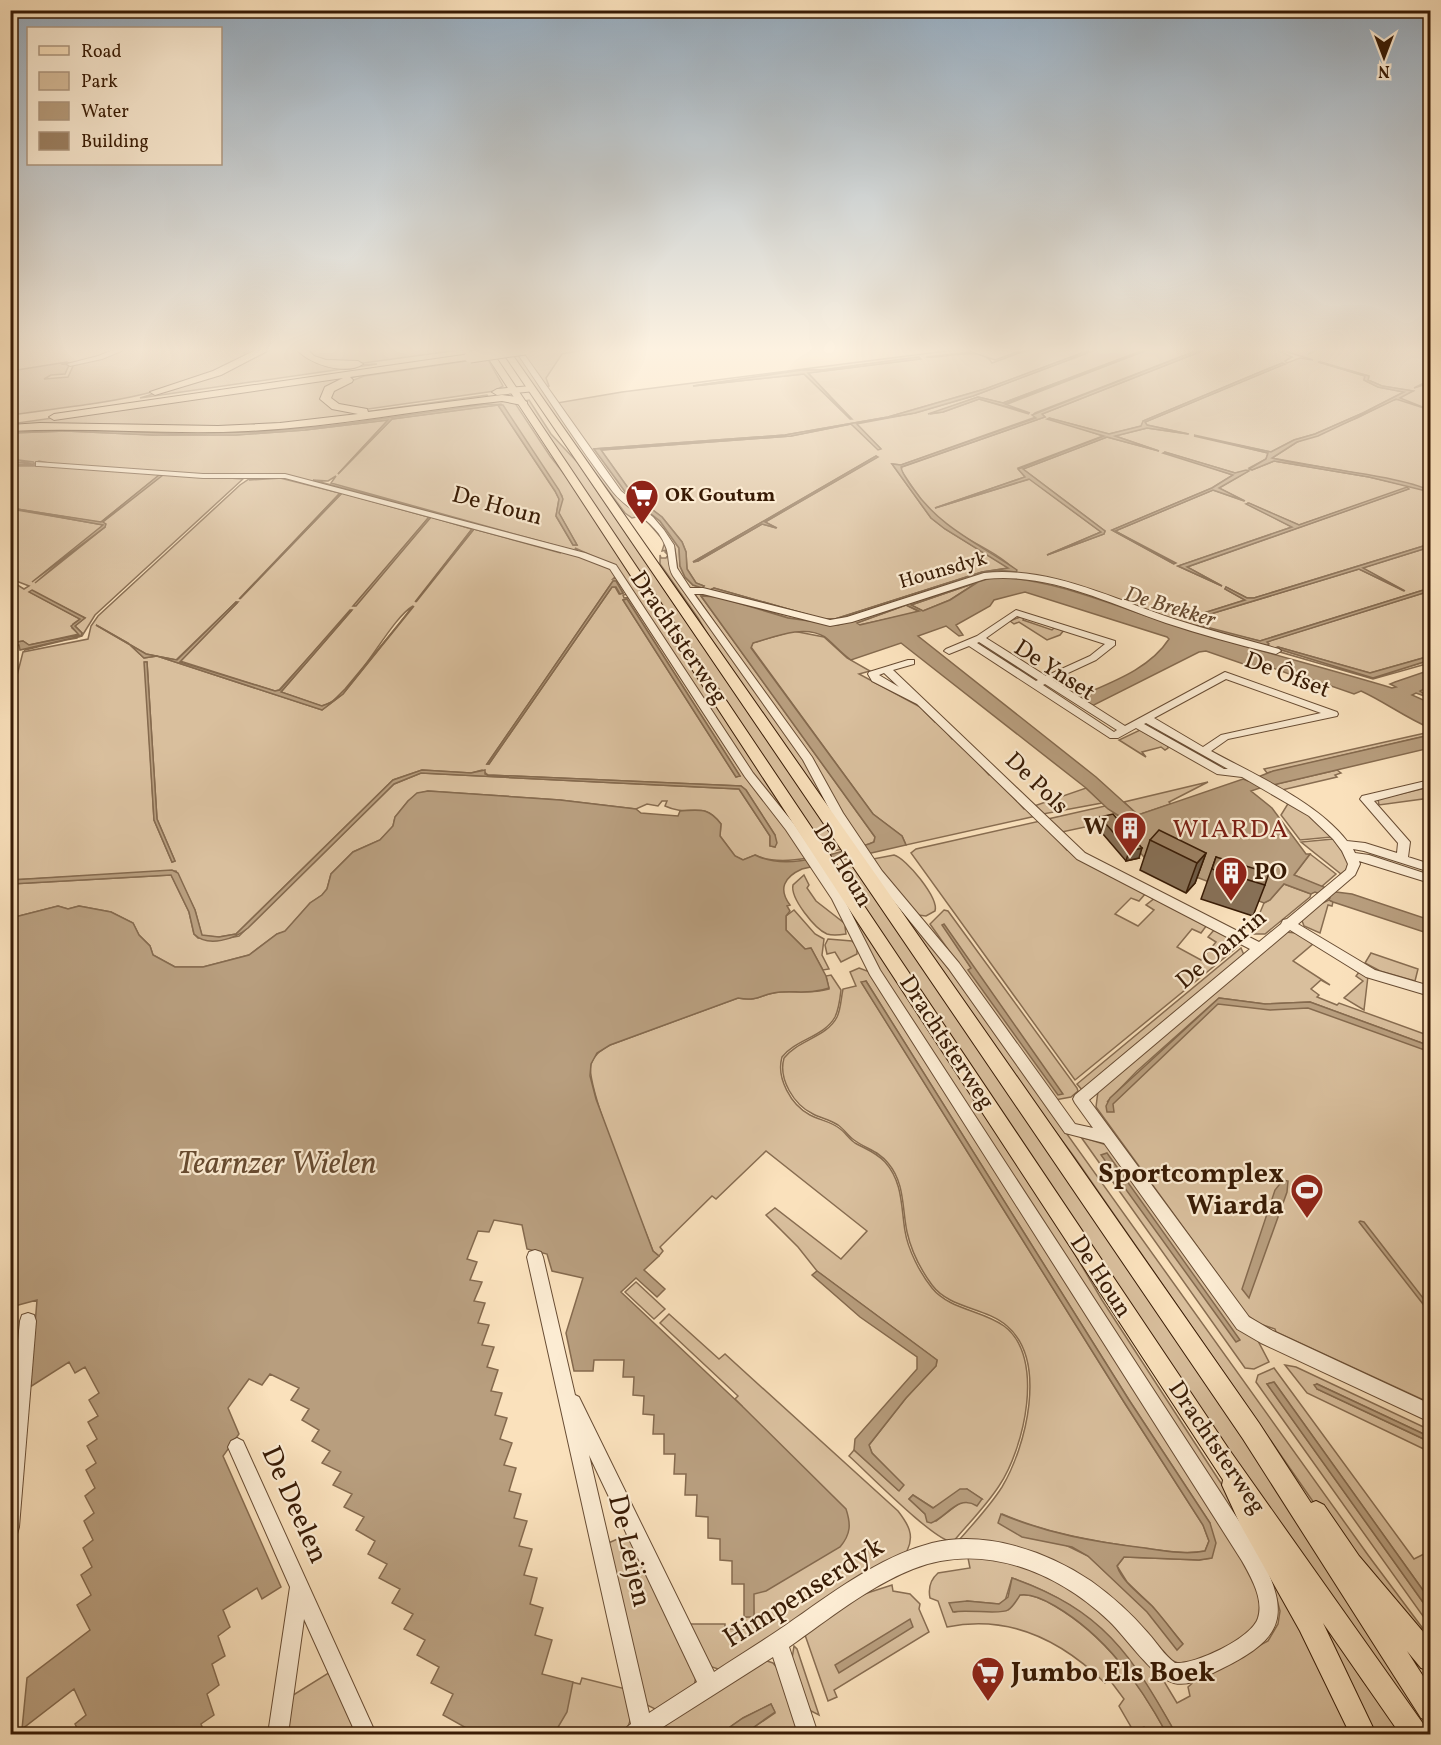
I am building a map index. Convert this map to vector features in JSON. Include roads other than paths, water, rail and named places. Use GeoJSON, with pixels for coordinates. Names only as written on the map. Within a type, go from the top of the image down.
{"type":"FeatureCollection","features":[{"type":"Feature","properties":{"kind":"highway"},"geometry":{"type":"LineString","coordinates":[[154,428],[223,428]]}},
{"type":"Feature","properties":{"kind":"main road","name":"Drachtsterweg"},"geometry":{"type":"LineString","coordinates":[[539,428],[826,871],[1220,1456],[1415,1734]]}},
{"type":"Feature","properties":{"kind":"main road","name":"Drachtsterweg"},"geometry":{"type":"LineString","coordinates":[[559,428],[858,854],[1251,1431],[1431,1709]]}},
{"type":"Feature","properties":{"kind":"main road"},"geometry":{"type":"LineString","coordinates":[[1251,1431],[1278,1458],[1351,1564],[1431,1659]]}},
{"type":"Feature","properties":{"kind":"main road"},"geometry":{"type":"LineString","coordinates":[[1220,1456],[1245,1514],[1301,1608],[1340,1682],[1363,1734]]}},
{"type":"Feature","properties":{"kind":"street","name":"Drachtsterweg"},"geometry":{"type":"LineString","coordinates":[[574,428],[618,493],[627,503],[650,519],[661,532],[672,550],[675,572],[808,759],[858,854],[947,957],[1070,1129],[1108,1138]]}},
{"type":"Feature","properties":{"kind":"street","name":"De Houn"},"geometry":{"type":"LineString","coordinates":[[39,464],[204,476],[285,476],[608,564],[616,571],[749,776],[816,855]]}},
{"type":"Feature","properties":{"kind":"street","name":"Hounsdyk"},"geometry":{"type":"LineString","coordinates":[[689,591],[703,591],[830,623],[849,620],[984,576],[1007,573],[1092,594],[1171,621],[1276,651]]}},
{"type":"Feature","properties":{"kind":"street"},"geometry":{"type":"LineString","coordinates":[[949,651],[975,640],[1016,613],[1023,603]]}},
{"type":"Feature","properties":{"kind":"street"},"geometry":{"type":"LineString","coordinates":[[1016,613],[1112,643]]}},
{"type":"Feature","properties":{"kind":"street"},"geometry":{"type":"LineString","coordinates":[[1040,682],[1094,658],[1122,634]]}},
{"type":"Feature","properties":{"kind":"street","name":"De Ynset"},"geometry":{"type":"LineString","coordinates":[[975,640],[1119,733]]}},
{"type":"Feature","properties":{"kind":"street","name":"De Pols"},"geometry":{"type":"LineString","coordinates":[[911,662],[886,669],[1078,854],[1259,948]]}},
{"type":"Feature","properties":{"kind":"street","name":"De Ôfset"},"geometry":{"type":"LineString","coordinates":[[1119,733],[1225,675],[1333,714],[1225,737],[1204,751]]}},
{"type":"Feature","properties":{"kind":"street"},"geometry":{"type":"LineString","coordinates":[[1142,722],[1204,751],[1313,813],[1325,823],[1352,856],[1427,872]]}},
{"type":"Feature","properties":{"kind":"street"},"geometry":{"type":"LineString","coordinates":[[1142,722],[1221,772],[1251,778]]}},
{"type":"Feature","properties":{"kind":"street"},"geometry":{"type":"LineString","coordinates":[[1402,859],[1404,842],[1366,799],[1431,783]]}},
{"type":"Feature","properties":{"kind":"street"},"geometry":{"type":"LineString","coordinates":[[1342,844],[1365,847],[1402,859],[1427,872]]}},
{"type":"Feature","properties":{"kind":"street","name":"De Oanrin"},"geometry":{"type":"LineString","coordinates":[[1108,1138],[1080,1099],[1287,923],[1326,893],[1353,868],[1352,856]]}},
{"type":"Feature","properties":{"kind":"street","name":"De Houn"},"geometry":{"type":"LineString","coordinates":[[826,871],[875,972],[1207,1488],[1263,1579],[1269,1597],[1270,1613],[1265,1627],[1254,1641],[1194,1671]]}},
{"type":"Feature","properties":{"kind":"street"},"geometry":{"type":"LineString","coordinates":[[1287,923],[1371,974],[1431,991]]}},
{"type":"Feature","properties":{"kind":"street"},"geometry":{"type":"LineString","coordinates":[[1108,1138],[1243,1323],[1267,1337],[1431,1413]]}},
{"type":"Feature","properties":{"kind":"street","name":"De Leijen"},"geometry":{"type":"LineString","coordinates":[[535,1257],[638,1732]]}},
{"type":"Feature","properties":{"kind":"street"},"geometry":{"type":"LineString","coordinates":[[10,1527],[28,1321]]}},
{"type":"Feature","properties":{"kind":"street","name":"De Leijen"},"geometry":{"type":"LineString","coordinates":[[564,1385],[710,1686]]}},
{"type":"Feature","properties":{"kind":"street","name":"De Deelen"},"geometry":{"type":"LineString","coordinates":[[237,1447],[366,1734]]}},
{"type":"Feature","properties":{"kind":"street","name":"Himpenserdyk"},"geometry":{"type":"LineString","coordinates":[[638,1732],[870,1582],[912,1559],[953,1549],[989,1551],[1014,1556],[1060,1574],[1111,1608],[1132,1629],[1162,1666],[1175,1673],[1194,1671]]}},
{"type":"Feature","properties":{"kind":"street","name":"De Deelen"},"geometry":{"type":"LineString","coordinates":[[278,1734],[299,1587]]}},
{"type":"Feature","properties":{"kind":"street"},"geometry":{"type":"LineString","coordinates":[[778,1642],[808,1734]]}},
{"type":"Feature","properties":{"kind":"water"},"geometry":{"type":"Polygon","coordinates":[[[318,428],[236,435],[153,435],[66,431],[11,433],[57,429],[183,434],[318,428]]]}},
{"type":"Feature","properties":{"kind":"water"},"geometry":{"type":"Polygon","coordinates":[[[380,428],[383,428],[338,474],[380,428]]]}},
{"type":"Feature","properties":{"kind":"water"},"geometry":{"type":"Polygon","coordinates":[[[514,428],[518,428],[559,490],[563,499],[559,513],[577,545],[573,545],[556,516],[559,499],[514,428]]]}},
{"type":"Feature","properties":{"kind":"water"},"geometry":{"type":"Polygon","coordinates":[[[829,428],[791,436],[601,450],[633,495],[662,517],[682,542],[686,552],[687,569],[696,583],[704,586],[702,588],[693,585],[685,577],[680,566],[679,548],[660,521],[629,497],[594,449],[785,435],[829,428]]]}},
{"type":"Feature","properties":{"kind":"water"},"geometry":{"type":"Polygon","coordinates":[[[856,428],[861,428],[881,449],[878,450],[856,428]]]}},
{"type":"Feature","properties":{"kind":"water"},"geometry":{"type":"Polygon","coordinates":[[[1006,428],[1012,428],[901,467],[904,475],[923,501],[947,524],[1017,570],[1016,572],[998,570],[846,619],[824,621],[710,590],[714,588],[823,619],[835,619],[982,572],[1008,568],[931,518],[892,464],[901,465],[1006,428]]]}},
{"type":"Feature","properties":{"kind":"water"},"geometry":{"type":"Polygon","coordinates":[[[1079,428],[1109,434],[1131,428],[1145,428],[1115,436],[1159,451],[1107,437],[1023,469],[1105,531],[1104,534],[1047,555],[1101,532],[1029,479],[935,508],[1025,477],[1018,469],[1104,436],[1079,428]]]}},
{"type":"Feature","properties":{"kind":"water"},"geometry":{"type":"Polygon","coordinates":[[[1150,428],[1163,428],[1189,434],[1150,428]]]}},
{"type":"Feature","properties":{"kind":"water"},"geometry":{"type":"Polygon","coordinates":[[[1334,428],[1297,442],[1272,458],[1382,477],[1421,487],[1430,492],[1369,477],[1274,461],[1252,470],[1249,469],[1266,459],[1268,453],[1194,436],[1271,452],[1294,440],[1334,428]]]}},
{"type":"Feature","properties":{"kind":"water"},"geometry":{"type":"Polygon","coordinates":[[[1163,453],[1235,473],[1249,471],[1219,488],[1245,501],[1213,490],[1115,531],[1176,563],[1174,564],[1112,530],[1212,488],[1233,475],[1163,453]]]}},
{"type":"Feature","properties":{"kind":"water"},"geometry":{"type":"Polygon","coordinates":[[[876,456],[878,457],[765,522],[777,528],[762,524],[693,562],[876,456]]]}},
{"type":"Feature","properties":{"kind":"water"},"geometry":{"type":"Polygon","coordinates":[[[159,475],[163,475],[103,522],[106,524],[105,527],[32,582],[103,525],[10,508],[101,522],[159,475]]]}},
{"type":"Feature","properties":{"kind":"water"},"geometry":{"type":"Polygon","coordinates":[[[284,477],[561,552],[474,529],[415,602],[472,529],[431,517],[356,606],[353,606],[429,517],[342,493],[239,599],[340,493],[283,478],[249,480],[284,477]]]}},
{"type":"Feature","properties":{"kind":"water"},"geometry":{"type":"Polygon","coordinates":[[[1407,487],[1409,489],[1187,567],[1222,586],[1178,566],[1292,527],[1246,504],[1249,503],[1299,525],[1407,487]]]}},
{"type":"Feature","properties":{"kind":"water"},"geometry":{"type":"Polygon","coordinates":[[[1430,544],[1430,547],[1363,568],[1405,591],[1359,569],[1194,619],[1191,617],[1245,600],[1225,589],[1226,587],[1247,598],[1254,598],[1430,544]]]}},
{"type":"Feature","properties":{"kind":"water","name":"Tearnzer Wielen"},"geometry":{"type":"Polygon","coordinates":[[[994,577],[1040,583],[1084,594],[1198,632],[1392,688],[1396,687],[1390,684],[1430,670],[1430,686],[1420,691],[1430,698],[1416,693],[1412,695],[1430,703],[1430,728],[1361,691],[1354,694],[1314,680],[1311,682],[1259,663],[1252,667],[1206,651],[1199,652],[1092,706],[1078,697],[1140,667],[1161,650],[1169,639],[1025,592],[994,600],[990,606],[956,625],[963,635],[959,636],[946,626],[918,636],[1096,777],[1138,815],[1243,779],[1248,781],[1273,771],[1430,735],[1430,748],[1273,785],[1258,786],[1260,788],[1251,791],[1272,808],[1306,854],[1310,854],[1294,875],[1336,892],[1352,894],[1430,920],[1430,934],[1333,902],[1329,900],[1330,898],[1315,892],[1311,894],[1284,884],[1270,900],[1264,903],[1144,857],[1115,824],[1115,820],[1122,819],[1121,817],[901,643],[851,660],[825,637],[817,633],[789,633],[753,643],[751,648],[873,814],[902,836],[906,845],[802,869],[787,880],[784,894],[790,905],[787,906],[790,911],[786,916],[786,930],[805,949],[811,948],[826,976],[829,988],[811,992],[774,993],[751,999],[738,998],[610,1045],[597,1053],[591,1064],[590,1076],[596,1099],[653,1251],[659,1256],[644,1270],[665,1289],[657,1297],[636,1278],[621,1292],[742,1406],[846,1509],[849,1529],[844,1542],[840,1547],[766,1591],[754,1594],[754,1617],[744,1617],[744,1584],[732,1584],[732,1561],[720,1560],[720,1539],[708,1538],[708,1517],[696,1516],[697,1495],[685,1495],[686,1474],[674,1474],[675,1454],[664,1454],[664,1434],[653,1434],[654,1415],[643,1414],[644,1396],[633,1395],[634,1377],[623,1377],[624,1360],[594,1360],[593,1371],[574,1371],[566,1333],[583,1278],[552,1271],[547,1254],[527,1249],[522,1225],[494,1220],[489,1232],[478,1231],[467,1259],[477,1262],[470,1280],[482,1282],[474,1301],[485,1303],[478,1323],[489,1325],[482,1345],[494,1347],[487,1367],[498,1370],[491,1391],[502,1393],[495,1415],[507,1418],[500,1439],[512,1443],[504,1465],[516,1468],[509,1491],[521,1494],[514,1518],[527,1521],[519,1546],[532,1549],[524,1575],[537,1578],[530,1604],[543,1608],[535,1635],[552,1640],[542,1674],[573,1682],[567,1712],[554,1734],[468,1734],[470,1730],[443,1715],[453,1694],[431,1683],[439,1667],[417,1655],[425,1640],[404,1629],[413,1614],[392,1603],[400,1589],[379,1578],[387,1564],[368,1554],[375,1541],[356,1530],[364,1517],[344,1507],[352,1494],[333,1485],[341,1472],[322,1463],[330,1451],[312,1441],[319,1430],[302,1420],[309,1409],[291,1400],[299,1388],[270,1374],[262,1385],[249,1379],[228,1408],[239,1434],[223,1456],[281,1587],[262,1599],[257,1588],[223,1610],[230,1627],[218,1636],[225,1656],[212,1664],[219,1685],[207,1694],[214,1715],[201,1724],[205,1734],[80,1734],[75,1724],[86,1715],[74,1689],[22,1729],[27,1678],[90,1630],[77,1605],[91,1595],[81,1575],[92,1567],[83,1548],[93,1540],[84,1521],[94,1513],[85,1496],[95,1488],[86,1470],[96,1463],[87,1446],[97,1439],[88,1422],[98,1416],[89,1400],[99,1393],[85,1367],[75,1373],[69,1362],[30,1387],[37,1300],[11,1307],[11,918],[58,906],[68,909],[79,906],[111,912],[133,923],[139,935],[150,946],[153,955],[175,967],[203,967],[249,955],[277,934],[285,931],[310,903],[322,895],[327,889],[331,874],[353,852],[380,840],[393,826],[395,817],[408,801],[417,793],[428,791],[560,800],[636,809],[641,813],[678,816],[680,811],[708,812],[721,824],[720,836],[735,856],[743,860],[755,855],[782,862],[797,861],[869,844],[874,842],[875,837],[701,596],[718,597],[788,618],[838,625],[994,577]],[[978,582],[911,605],[923,611],[950,600],[978,582]],[[906,605],[857,623],[860,625],[919,611],[906,605]]]}},
{"type":"Feature","properties":{"kind":"water"},"geometry":{"type":"Polygon","coordinates":[[[613,581],[616,581],[623,593],[620,594],[616,587],[612,587],[487,764],[613,581]]]}},
{"type":"Feature","properties":{"kind":"water"},"geometry":{"type":"Polygon","coordinates":[[[1430,588],[1430,591],[1267,642],[1269,644],[1266,646],[1196,626],[1260,641],[1430,588]]]}},
{"type":"Feature","properties":{"kind":"water"},"geometry":{"type":"Polygon","coordinates":[[[32,590],[85,618],[75,626],[82,633],[81,636],[20,650],[19,645],[11,646],[11,643],[23,641],[29,645],[79,635],[71,626],[80,619],[29,592],[32,590]]]}},
{"type":"Feature","properties":{"kind":"water"},"geometry":{"type":"Polygon","coordinates":[[[627,599],[740,776],[736,777],[623,600],[627,599]]]}},
{"type":"Feature","properties":{"kind":"water"},"geometry":{"type":"Polygon","coordinates":[[[238,602],[180,662],[275,691],[280,690],[352,610],[281,692],[322,706],[332,702],[345,689],[414,606],[343,694],[322,710],[158,656],[177,660],[238,602]]]}},
{"type":"Feature","properties":{"kind":"water"},"geometry":{"type":"Polygon","coordinates":[[[130,644],[146,654],[157,656],[144,658],[130,644]]]}},
{"type":"Feature","properties":{"kind":"water"},"geometry":{"type":"Polygon","coordinates":[[[1275,648],[1370,673],[1430,656],[1430,660],[1373,678],[1275,648]]]}},
{"type":"Feature","properties":{"kind":"water"},"geometry":{"type":"Polygon","coordinates":[[[144,662],[147,662],[157,819],[175,861],[172,862],[154,820],[144,662]]]}},
{"type":"Feature","properties":{"kind":"water"},"geometry":{"type":"Polygon","coordinates":[[[422,770],[471,773],[485,770],[485,774],[488,775],[741,786],[746,790],[775,835],[777,843],[775,847],[770,846],[770,836],[739,789],[421,773],[394,784],[248,928],[229,938],[207,941],[194,934],[189,912],[171,875],[11,884],[11,880],[172,870],[178,873],[195,910],[202,935],[219,937],[236,934],[393,780],[422,770]]]}},
{"type":"Feature","properties":{"kind":"water"},"geometry":{"type":"Polygon","coordinates":[[[944,924],[1063,1094],[1058,1095],[968,970],[971,968],[942,925],[944,924]]]}},
{"type":"Feature","properties":{"kind":"water"},"geometry":{"type":"Polygon","coordinates":[[[866,981],[1129,1400],[1210,1523],[1216,1543],[1212,1558],[1199,1560],[1124,1557],[1117,1566],[1128,1583],[1152,1606],[1183,1644],[1177,1650],[1147,1612],[1088,1556],[1072,1547],[1022,1537],[998,1523],[1001,1514],[1036,1527],[1072,1536],[1175,1552],[1205,1551],[1209,1541],[1203,1525],[861,982],[866,981]]]}},
{"type":"Feature","properties":{"kind":"water"},"geometry":{"type":"Polygon","coordinates":[[[1219,998],[1265,1004],[1310,1002],[1430,1046],[1430,1052],[1308,1008],[1270,1010],[1218,1004],[1113,1104],[1114,1112],[1107,1112],[1106,1106],[1110,1098],[1219,998]]]}},
{"type":"Feature","properties":{"kind":"water"},"geometry":{"type":"Polygon","coordinates":[[[1107,1153],[1240,1340],[1236,1342],[1101,1155],[1107,1153]]]}},
{"type":"Feature","properties":{"kind":"water"},"geometry":{"type":"Polygon","coordinates":[[[1283,1180],[1288,1181],[1287,1192],[1249,1298],[1242,1289],[1275,1190],[1283,1180]]]}},
{"type":"Feature","properties":{"kind":"water"},"geometry":{"type":"Polygon","coordinates":[[[1359,1222],[1364,1222],[1430,1307],[1430,1313],[1359,1222]]]}},
{"type":"Feature","properties":{"kind":"water"},"geometry":{"type":"Polygon","coordinates":[[[817,1271],[937,1360],[936,1366],[906,1398],[869,1445],[872,1453],[904,1485],[899,1491],[854,1450],[855,1439],[917,1369],[917,1357],[860,1317],[812,1275],[817,1271]]]}},
{"type":"Feature","properties":{"kind":"water"},"geometry":{"type":"Polygon","coordinates":[[[1274,1382],[1430,1600],[1430,1612],[1267,1384],[1274,1382]]]}},
{"type":"Feature","properties":{"kind":"water"},"geometry":{"type":"Polygon","coordinates":[[[1317,1384],[1430,1437],[1430,1442],[1317,1389],[1314,1385],[1317,1384]]]}},
{"type":"Feature","properties":{"kind":"water"},"geometry":{"type":"Polygon","coordinates":[[[960,1489],[967,1489],[982,1499],[977,1506],[970,1503],[959,1504],[931,1523],[927,1522],[925,1514],[909,1499],[913,1495],[933,1508],[960,1489]]]}},
{"type":"Feature","properties":{"kind":"water"},"geometry":{"type":"Polygon","coordinates":[[[1012,1578],[1070,1605],[1092,1620],[1111,1638],[1144,1680],[1176,1734],[1167,1734],[1133,1679],[1105,1646],[1090,1631],[1047,1601],[1034,1596],[1020,1595],[1008,1610],[953,1612],[949,1603],[967,1601],[999,1604],[1008,1597],[1012,1578]]]}},
{"type":"Feature","properties":{"kind":"water"},"geometry":{"type":"Polygon","coordinates":[[[910,1619],[913,1627],[839,1673],[835,1665],[910,1619]]]}},
{"type":"Feature","properties":{"kind":"water"},"geometry":{"type":"Polygon","coordinates":[[[771,1704],[775,1712],[744,1734],[720,1734],[743,1718],[771,1704]]]}},
{"type":"Feature","properties":{"kind":"place","name":"OK Goutum"},"geometry":{"type":"Point","coordinates":[642,525]}},
{"type":"Feature","properties":{"kind":"place","name":"W"},"geometry":{"type":"Point","coordinates":[1130,857]}},
{"type":"Feature","properties":{"kind":"place","name":"PO"},"geometry":{"type":"Point","coordinates":[1231,902]}},
{"type":"Feature","properties":{"kind":"place","name":"Sportcomplex Wiarda"},"geometry":{"type":"Point","coordinates":[1307,1219]}},
{"type":"Feature","properties":{"kind":"place","name":"Jumbo Els Boek"},"geometry":{"type":"Point","coordinates":[988,1702]}},
{"type":"Feature","properties":{"kind":"district","name":"WIARDA"},"geometry":{"type":"Point","coordinates":[1231,830]}},
{"type":"Feature","properties":{"kind":"water label","name":"De Brekker"},"geometry":{"type":"Point","coordinates":[1170,608]}}]}
